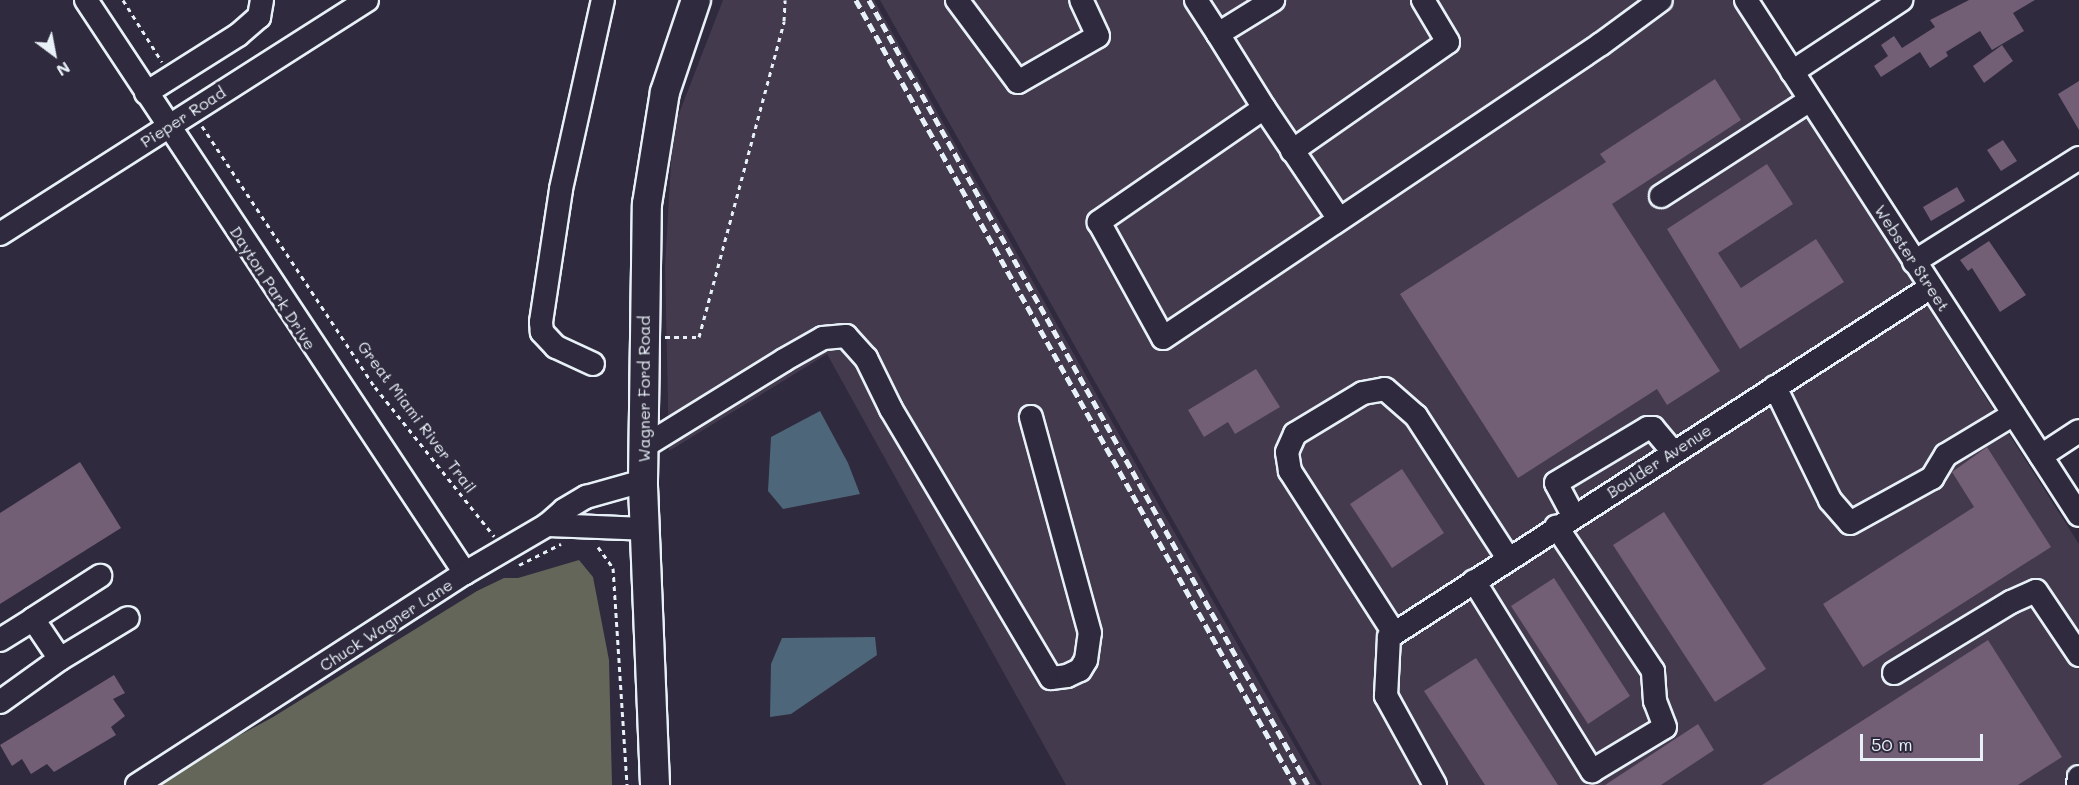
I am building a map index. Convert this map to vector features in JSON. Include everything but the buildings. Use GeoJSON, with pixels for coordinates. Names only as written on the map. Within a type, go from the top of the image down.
{"type":"FeatureCollection","features":[{"type":"Feature","properties":{"kind":"main road","name":"Wagner Ford Road"},"geometry":{"type":"LineString","coordinates":[[655,785],[647,663],[643,481],[647,204],[654,145],[674,61],[696,0]]}},
{"type":"Feature","properties":{"kind":"street","name":"Dayton Park Drive"},"geometry":{"type":"LineString","coordinates":[[86,0],[465,573]]}},
{"type":"Feature","properties":{"kind":"street"},"geometry":{"type":"LineString","coordinates":[[146,93],[259,17],[262,0]]}},
{"type":"Feature","properties":{"kind":"street","name":"Pieper Road"},"geometry":{"type":"LineString","coordinates":[[0,234],[367,0]]}},
{"type":"Feature","properties":{"kind":"street"},"geometry":{"type":"LineString","coordinates":[[593,364],[546,339],[541,322],[561,189],[603,0]]}},
{"type":"Feature","properties":{"kind":"street"},"geometry":{"type":"LineString","coordinates":[[957,0],[1018,81],[1098,36],[1081,0]]}},
{"type":"Feature","properties":{"kind":"street"},"geometry":{"type":"LineString","coordinates":[[1196,0],[1292,151],[1339,219]]}},
{"type":"Feature","properties":{"kind":"street"},"geometry":{"type":"LineString","coordinates":[[1218,34],[1273,0]]}},
{"type":"Feature","properties":{"kind":"street"},"geometry":{"type":"LineString","coordinates":[[1292,151],[1448,42],[1423,0]]}},
{"type":"Feature","properties":{"kind":"street"},"geometry":{"type":"LineString","coordinates":[[1264,108],[1099,222],[1163,338],[1661,0]]}},
{"type":"Feature","properties":{"kind":"street","name":"Webster Street"},"geometry":{"type":"LineString","coordinates":[[1746,0],[2079,515]]}},
{"type":"Feature","properties":{"kind":"street"},"geometry":{"type":"LineString","coordinates":[[1792,72],[1901,0]]}},
{"type":"Feature","properties":{"kind":"street"},"geometry":{"type":"LineString","coordinates":[[1660,195],[1810,100]]}},
{"type":"Feature","properties":{"kind":"street"},"geometry":{"type":"LineString","coordinates":[[1914,262],[2079,158]]}},
{"type":"Feature","properties":{"kind":"street","name":"Boulder Avenue"},"geometry":{"type":"LineString","coordinates":[[1391,635],[1564,521],[1931,287]]}},
{"type":"Feature","properties":{"kind":"street"},"geometry":{"type":"LineString","coordinates":[[645,446],[793,354],[823,338],[846,336],[866,358],[891,409],[1051,678],[1067,676],[1080,670],[1086,660],[1090,633],[1031,417]]}},
{"type":"Feature","properties":{"kind":"street"},"geometry":{"type":"LineString","coordinates":[[1775,387],[1830,500],[1850,524],[1932,478],[1946,455],[2014,414]]}},
{"type":"Feature","properties":{"kind":"street"},"geometry":{"type":"LineString","coordinates":[[1435,785],[1386,696],[1391,635],[1290,471],[1287,452],[1295,434],[1364,393],[1385,389],[1416,416],[1508,558]]}},
{"type":"Feature","properties":{"kind":"street"},"geometry":{"type":"LineString","coordinates":[[1474,581],[1592,771],[1665,727],[1655,701],[1653,671],[1564,521],[1556,483],[1648,428],[1653,428],[1673,452]]}},
{"type":"Feature","properties":{"kind":"street"},"geometry":{"type":"LineString","coordinates":[[2041,456],[2079,431]]}},
{"type":"Feature","properties":{"kind":"street","name":"Chuck Wagner Lane"},"geometry":{"type":"LineString","coordinates":[[137,785],[465,573],[547,525],[586,497],[643,481]]}},
{"type":"Feature","properties":{"kind":"street"},"geometry":{"type":"LineString","coordinates":[[547,525],[645,529]]}},
{"type":"Feature","properties":{"kind":"street"},"geometry":{"type":"LineString","coordinates":[[0,640],[100,576]]}},
{"type":"Feature","properties":{"kind":"street"},"geometry":{"type":"LineString","coordinates":[[1894,674],[2011,602],[2036,591],[2079,655]]}},
{"type":"Feature","properties":{"kind":"street"},"geometry":{"type":"LineString","coordinates":[[0,702],[60,659],[128,618]]}},
{"type":"Feature","properties":{"kind":"street"},"geometry":{"type":"LineString","coordinates":[[33,619],[60,659]]}},
{"type":"Feature","properties":{"kind":"street"},"geometry":{"type":"LineString","coordinates":[[2078,785],[2079,777]]}},
{"type":"Feature","properties":{"kind":"path"},"geometry":{"type":"LineString","coordinates":[[123,0],[171,78]]}},
{"type":"Feature","properties":{"kind":"path"},"geometry":{"type":"LineString","coordinates":[[644,337],[699,337],[784,21],[785,0]]}},
{"type":"Feature","properties":{"kind":"path","name":"Great Miami River Trail"},"geometry":{"type":"LineString","coordinates":[[192,112],[375,387],[514,563],[524,565],[564,543]]}},
{"type":"Feature","properties":{"kind":"path"},"geometry":{"type":"LineString","coordinates":[[592,544],[607,556],[614,568],[627,785]]}},
{"type":"Feature","properties":{"kind":"shaded area"},"geometry":{"type":"Polygon","coordinates":[[[723,0],[874,0],[1317,785],[1066,785],[827,354],[669,451],[665,266],[673,129],[723,0]]]}},
{"type":"Feature","properties":{"kind":"shaded area"},"geometry":{"type":"Polygon","coordinates":[[[880,0],[1732,0],[2079,544],[2079,785],[1322,785],[880,0]]]}},
{"type":"Feature","properties":{"kind":"green space"},"geometry":{"type":"Polygon","coordinates":[[[579,560],[593,577],[609,660],[612,785],[149,785],[273,717],[477,591],[504,578],[518,578],[579,560]]]}},
{"type":"Feature","properties":{"kind":"water"},"geometry":{"type":"Polygon","coordinates":[[[820,411],[848,463],[860,494],[783,509],[768,491],[771,437],[820,411]]]}},
{"type":"Feature","properties":{"kind":"water"},"geometry":{"type":"Polygon","coordinates":[[[875,637],[877,655],[791,714],[770,717],[771,664],[782,638],[875,637]]]}},
{"type":"Feature","properties":{"kind":"railway"},"geometry":{"type":"LineString","coordinates":[[856,0],[1295,785]]}},
{"type":"Feature","properties":{"kind":"railway"},"geometry":{"type":"LineString","coordinates":[[869,0],[1308,785]]}}]}
